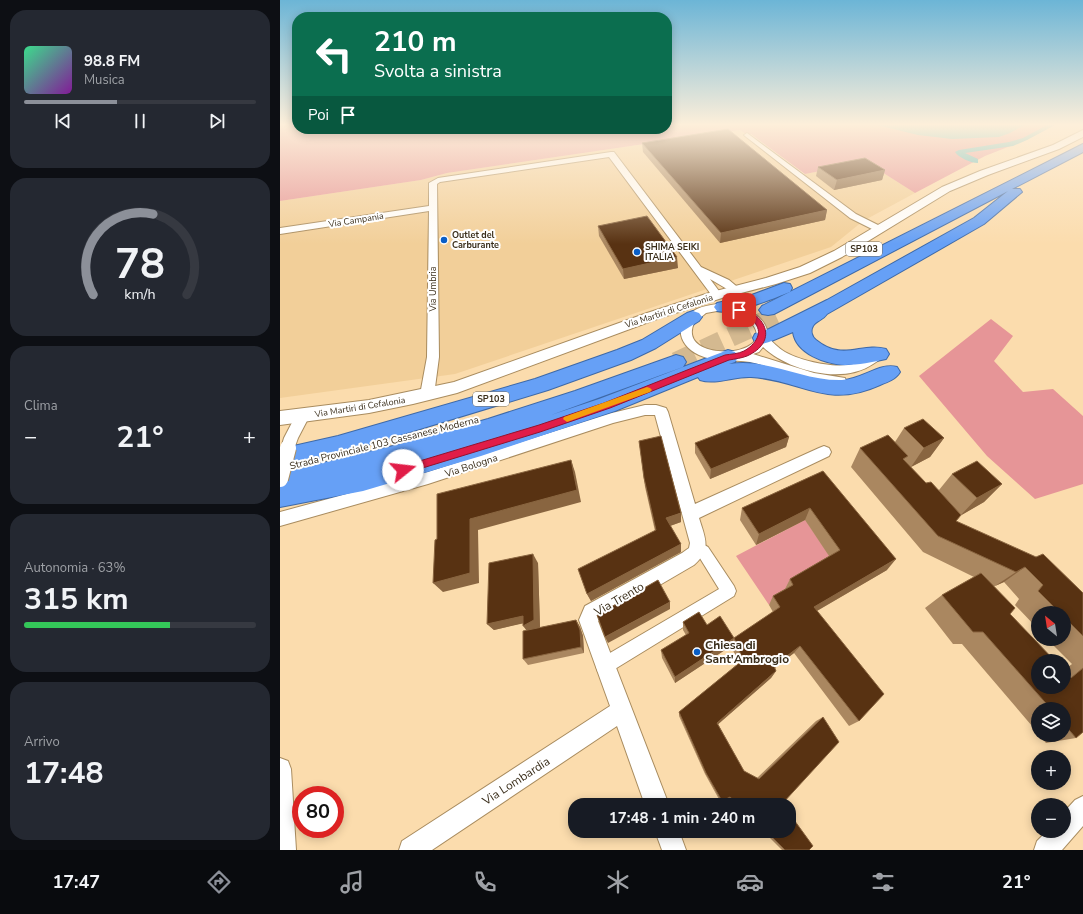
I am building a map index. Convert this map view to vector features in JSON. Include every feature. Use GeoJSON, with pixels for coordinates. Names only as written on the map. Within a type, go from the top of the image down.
{"type":"FeatureCollection","features":[{"type":"Feature","properties":{"kind":"highway","name":"SP103"},"geometry":{"type":"LineString","coordinates":[[772,313],[1009,190],[1052,165]]}},
{"type":"Feature","properties":{"kind":"highway","name":"SP103"},"geometry":{"type":"LineString","coordinates":[[720,301],[766,296],[943,209],[1009,190],[1066,165]]}},
{"type":"Feature","properties":{"kind":"highway","name":"SP103"},"geometry":{"type":"LineString","coordinates":[[762,338],[776,333],[832,304],[979,221],[1009,190]]}},
{"type":"Feature","properties":{"kind":"highway","name":"SP103"},"geometry":{"type":"LineString","coordinates":[[832,304],[806,322],[803,333],[804,339],[809,345],[820,352],[844,358],[879,354]]}},
{"type":"Feature","properties":{"kind":"highway","name":"SP103"},"geometry":{"type":"LineString","coordinates":[[284,454],[338,445],[541,385],[624,355],[649,344],[693,317]]}},
{"type":"Feature","properties":{"kind":"highway"},"geometry":{"type":"LineString","coordinates":[[280,496],[363,481],[540,428],[607,405],[733,356]]}},
{"type":"Feature","properties":{"kind":"highway","name":"Strada Provinciale 103 Cassanese Moderna"},"geometry":{"type":"LineString","coordinates":[[280,469],[383,444],[504,411],[673,357],[601,390],[502,423],[392,455],[280,483]]}},
{"type":"Feature","properties":{"kind":"highway"},"geometry":{"type":"LineString","coordinates":[[667,382],[746,369],[775,373],[825,387],[847,388],[866,383],[890,372]]}},
{"type":"Feature","properties":{"kind":"street","name":"Via Umbria"},"geometry":{"type":"LineString","coordinates":[[428,395],[433,357],[433,183],[440,179],[537,165]]}},
{"type":"Feature","properties":{"kind":"street","name":"Via Umbria"},"geometry":{"type":"LineString","coordinates":[[618,165],[697,268]]}},
{"type":"Feature","properties":{"kind":"street"},"geometry":{"type":"LineString","coordinates":[[786,165],[853,216],[879,229]]}},
{"type":"Feature","properties":{"kind":"street","name":"Via Martiri di Cefalonia"},"geometry":{"type":"LineString","coordinates":[[280,418],[380,406],[428,395],[499,372],[652,316],[720,301],[736,290],[777,280],[805,270],[838,254],[946,189],[1007,165]]}},
{"type":"Feature","properties":{"kind":"street","name":"Via Campania"},"geometry":{"type":"LineString","coordinates":[[280,231],[432,208]]}},
{"type":"Feature","properties":{"kind":"street"},"geometry":{"type":"LineString","coordinates":[[697,268],[725,282],[736,290]]}},
{"type":"Feature","properties":{"kind":"street"},"geometry":{"type":"LineString","coordinates":[[697,268],[720,301],[755,318],[762,328],[762,338],[759,345],[753,350],[733,356]]}},
{"type":"Feature","properties":{"kind":"street"},"geometry":{"type":"LineString","coordinates":[[720,301],[693,317],[688,322],[686,329],[687,336],[691,343],[697,349],[706,353],[733,356],[836,381],[860,380],[890,372]]}},
{"type":"Feature","properties":{"kind":"street"},"geometry":{"type":"LineString","coordinates":[[762,338],[778,352],[791,359],[834,369],[858,367],[879,354]]}},
{"type":"Feature","properties":{"kind":"street","name":"Via Bologna"},"geometry":{"type":"LineString","coordinates":[[280,519],[428,478],[612,418],[645,410],[656,410],[661,412],[690,514]]}},
{"type":"Feature","properties":{"kind":"street"},"geometry":{"type":"LineString","coordinates":[[280,479],[284,454],[303,415]]}},
{"type":"Feature","properties":{"kind":"street"},"geometry":{"type":"LineString","coordinates":[[604,666],[729,591],[704,551],[697,548],[698,543],[690,514],[824,452]]}},
{"type":"Feature","properties":{"kind":"street","name":"Via Trento"},"geometry":{"type":"LineString","coordinates":[[654,798],[604,666],[589,624],[589,619],[592,613],[688,559],[696,552],[697,548]]}},
{"type":"Feature","properties":{"kind":"street","name":"Via Lombardia"},"geometry":{"type":"LineString","coordinates":[[411,850],[622,711]]}},
{"type":"Feature","properties":{"kind":"street"},"geometry":{"type":"LineString","coordinates":[[280,770],[284,850]]}},
{"type":"Feature","properties":{"kind":"street"},"geometry":{"type":"LineString","coordinates":[[1071,821],[1083,808]]}},
{"type":"Feature","properties":{"kind":"street"},"geometry":{"type":"LineString","coordinates":[[670,838],[674,850]]}},
{"type":"Feature","properties":{"kind":"street"},"geometry":{"type":"LineString","coordinates":[[1046,850],[1056,838]]}},
{"type":"Feature","properties":{"kind":"shaded area"},"geometry":{"type":"Polygon","coordinates":[[[280,165],[504,165],[447,173],[421,180],[280,201],[280,165]]]}},
{"type":"Feature","properties":{"kind":"shaded area"},"geometry":{"type":"Polygon","coordinates":[[[504,165],[786,165],[799,175],[852,165],[870,165],[915,193],[863,221],[831,247],[455,374],[280,398],[280,201],[421,180],[447,173],[504,165]]]}},
{"type":"Feature","properties":{"kind":"shaded area"},"geometry":{"type":"Polygon","coordinates":[[[792,165],[852,165],[805,174],[792,165]]]}},
{"type":"Feature","properties":{"kind":"shaded area"},"geometry":{"type":"Polygon","coordinates":[[[870,165],[969,165],[915,193],[870,165]]]}},
{"type":"Feature","properties":{"kind":"shaded area"},"geometry":{"type":"Polygon","coordinates":[[[991,319],[1013,336],[994,361],[1023,392],[1053,389],[1083,416],[1083,484],[1035,499],[987,456],[919,376],[991,319]]]}},
{"type":"Feature","properties":{"kind":"shaded area"},"geometry":{"type":"Polygon","coordinates":[[[820,512],[808,524],[829,555],[833,554],[785,589],[769,605],[736,556],[820,512]]]}},
{"type":"Feature","properties":{"kind":"building"},"geometry":{"type":"Polygon","coordinates":[[[661,165],[772,165],[827,210],[721,233],[661,165]]]}},
{"type":"Feature","properties":{"kind":"building"},"geometry":{"type":"Polygon","coordinates":[[[830,165],[876,165],[885,170],[837,180],[818,167],[830,165]]]}},
{"type":"Feature","properties":{"kind":"building","name":"SHIMA SEIKI ITALIA"},"geometry":{"type":"Polygon","coordinates":[[[647,216],[677,257],[623,269],[598,226],[647,216]]]}},
{"type":"Feature","properties":{"kind":"building"},"geometry":{"type":"Polygon","coordinates":[[[770,414],[789,437],[711,469],[695,443],[770,414]]]}},
{"type":"Feature","properties":{"kind":"building"},"geometry":{"type":"Polygon","coordinates":[[[923,419],[944,438],[924,448],[904,428],[923,419]]]}},
{"type":"Feature","properties":{"kind":"building"},"geometry":{"type":"Polygon","coordinates":[[[888,435],[908,456],[903,459],[926,483],[931,482],[961,515],[956,521],[1036,557],[1043,554],[1083,593],[1083,636],[1071,624],[1071,606],[1053,606],[1038,591],[1043,585],[1025,567],[1016,572],[938,536],[860,448],[888,435]]]}},
{"type":"Feature","properties":{"kind":"building"},"geometry":{"type":"Polygon","coordinates":[[[661,436],[681,513],[666,518],[681,544],[587,594],[578,569],[656,530],[644,478],[639,441],[661,436]]]}},
{"type":"Feature","properties":{"kind":"building"},"geometry":{"type":"Polygon","coordinates":[[[571,460],[577,490],[470,519],[470,573],[433,583],[435,540],[437,539],[437,494],[571,460]]]}},
{"type":"Feature","properties":{"kind":"building"},"geometry":{"type":"Polygon","coordinates":[[[977,461],[1002,484],[977,498],[952,474],[977,461]]]}},
{"type":"Feature","properties":{"kind":"building"},"geometry":{"type":"Polygon","coordinates":[[[823,471],[896,559],[814,607],[884,694],[859,721],[800,646],[774,666],[776,671],[717,723],[744,771],[759,779],[823,717],[839,742],[788,798],[720,798],[706,773],[679,712],[743,660],[734,638],[780,607],[773,596],[793,585],[790,579],[840,550],[810,508],[759,534],[742,508],[823,471]]]}},
{"type":"Feature","properties":{"kind":"building"},"geometry":{"type":"Polygon","coordinates":[[[533,554],[534,620],[523,626],[523,616],[487,624],[489,563],[533,554]]]}},
{"type":"Feature","properties":{"kind":"building"},"geometry":{"type":"Polygon","coordinates":[[[981,573],[1015,608],[1010,614],[1031,636],[1031,646],[1041,646],[1048,654],[1031,654],[1031,686],[983,632],[973,632],[942,595],[981,573]]]}},
{"type":"Feature","properties":{"kind":"building"},"geometry":{"type":"Polygon","coordinates":[[[658,580],[670,602],[605,637],[597,615],[658,580]]]}},
{"type":"Feature","properties":{"kind":"building","name":"Chiesa di Sant'Ambrogio"},"geometry":{"type":"Polygon","coordinates":[[[699,612],[707,625],[720,616],[734,638],[675,677],[661,650],[689,633],[683,622],[699,612]]]}},
{"type":"Feature","properties":{"kind":"building"},"geometry":{"type":"Polygon","coordinates":[[[576,620],[580,630],[581,647],[523,659],[523,631],[576,620]]]}},
{"type":"Feature","properties":{"kind":"building"},"geometry":{"type":"Polygon","coordinates":[[[1083,668],[1083,732],[1076,738],[1071,732],[1071,702],[1045,702],[1038,694],[1071,694],[1071,678],[1083,668]]]}},
{"type":"Feature","properties":{"kind":"building"},"geometry":{"type":"Polygon","coordinates":[[[796,823],[813,846],[809,850],[785,850],[773,838],[796,838],[796,823]]]}},
{"type":"Feature","properties":{"kind":"tunnel"},"geometry":{"type":"LineString","coordinates":[[676,362],[776,316]]}},
{"type":"Feature","properties":{"kind":"slow traffic"},"geometry":{"type":"LineString","coordinates":[[567,419],[647,390]]}},
{"type":"Feature","properties":{"kind":"place","name":"Outlet del Carburante"},"geometry":{"type":"Point","coordinates":[444,240]}},
{"type":"Feature","properties":{"kind":"place","name":"SHIMA SEIKI ITALIA"},"geometry":{"type":"Point","coordinates":[637,252]}},
{"type":"Feature","properties":{"kind":"place","name":"Chiesa di Sant'Ambrogio"},"geometry":{"type":"Point","coordinates":[697,652]}},
{"type":"Feature","properties":{"kind":"route"},"geometry":{"type":"LineString","coordinates":[[403,470],[540,428],[607,405],[728,357],[745,354],[759,345],[763,334],[760,323],[748,313],[739,310]]}}]}
